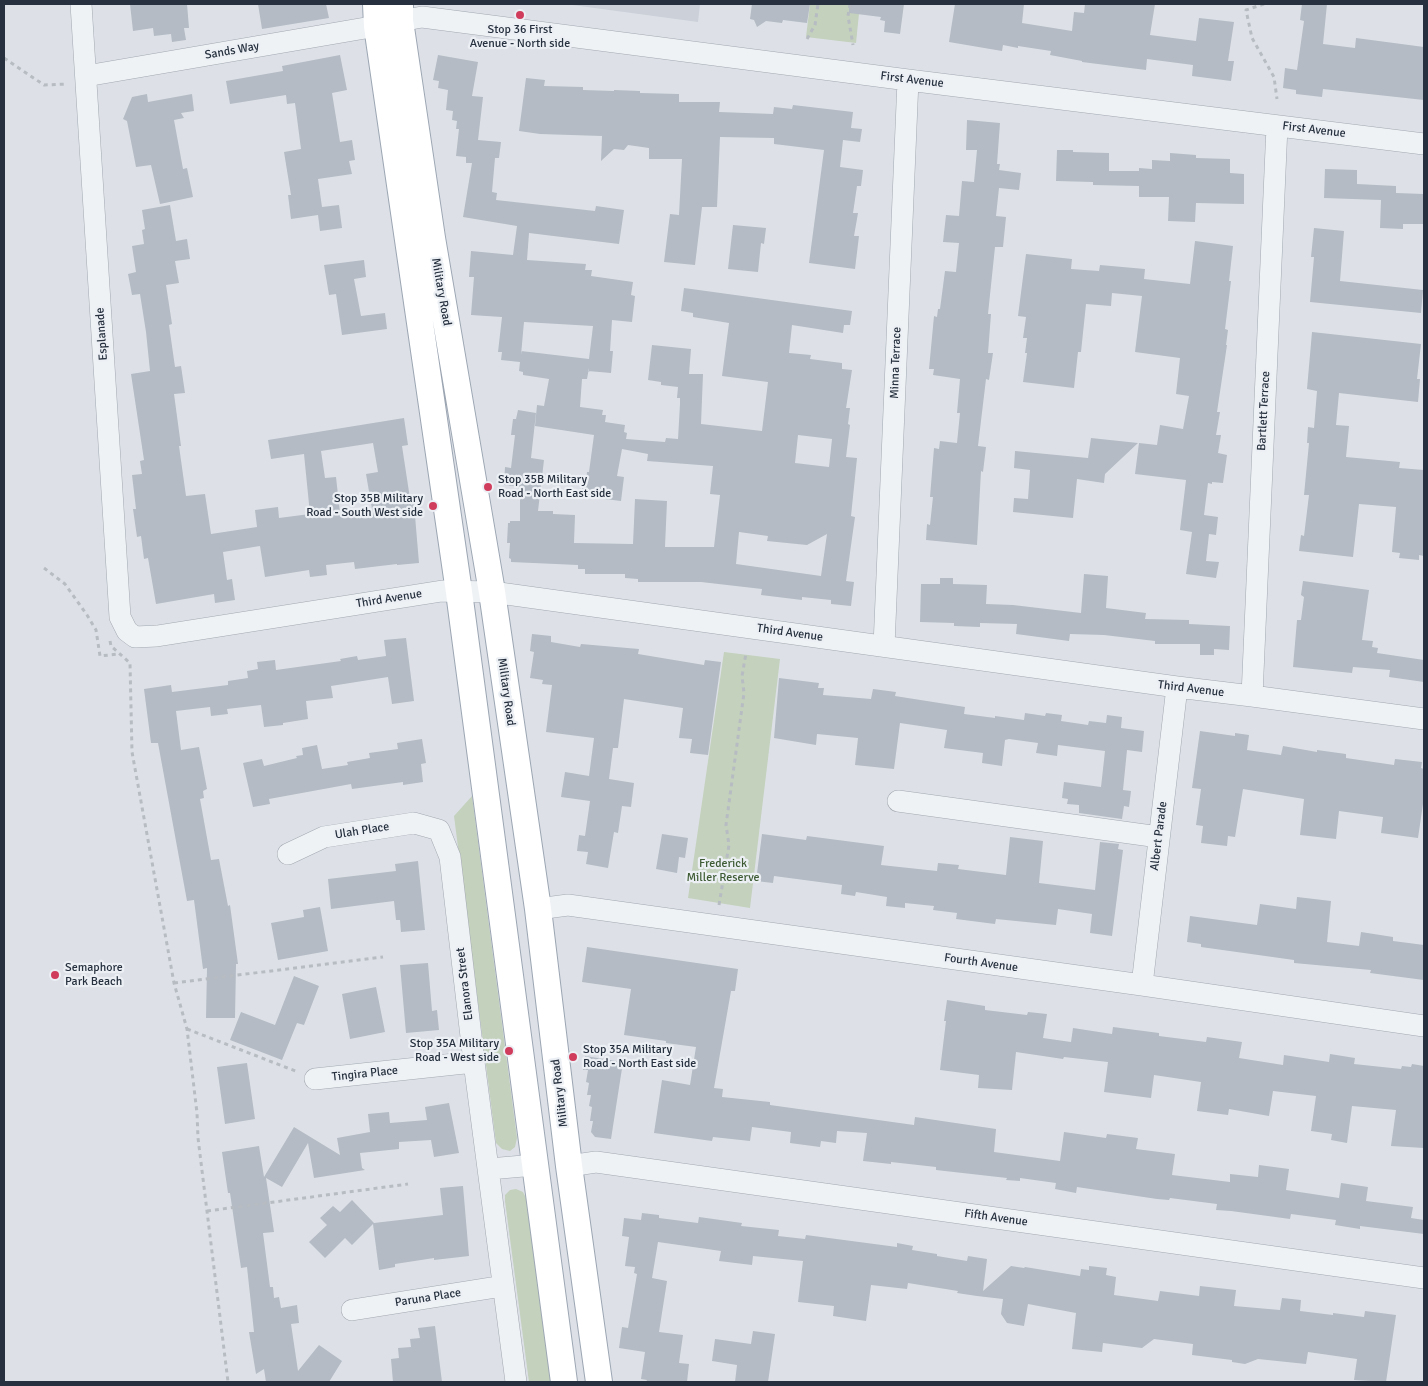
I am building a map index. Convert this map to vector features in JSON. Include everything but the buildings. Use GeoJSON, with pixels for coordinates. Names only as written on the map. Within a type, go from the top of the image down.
{"type":"FeatureCollection","features":[{"type":"Feature","properties":{"kind":"main road","name":"Military Road"},"geometry":{"type":"LineString","coordinates":[[388,14],[459,592],[564,1382]]}},
{"type":"Feature","properties":{"kind":"main road","name":"Military Road"},"geometry":{"type":"LineString","coordinates":[[388,14],[432,238],[492,592],[538,909],[569,1166],[599,1382]]}},
{"type":"Feature","properties":{"kind":"street","name":"Esplanade"},"geometry":{"type":"LineString","coordinates":[[81,4],[77,80],[120,617],[126,631],[136,637],[156,636]]}},
{"type":"Feature","properties":{"kind":"street","name":"Sands Way"},"geometry":{"type":"LineString","coordinates":[[77,80],[388,14]]}},
{"type":"Feature","properties":{"kind":"street","name":"First Avenue"},"geometry":{"type":"LineString","coordinates":[[388,14],[422,16],[908,80],[1424,144]]}},
{"type":"Feature","properties":{"kind":"street","name":"Minna Terrace"},"geometry":{"type":"LineString","coordinates":[[884,646],[908,80]]}},
{"type":"Feature","properties":{"kind":"street","name":"Bartlett Terrace"},"geometry":{"type":"LineString","coordinates":[[1252,696],[1277,126]]}},
{"type":"Feature","properties":{"kind":"street","name":"Third Avenue"},"geometry":{"type":"LineString","coordinates":[[156,636],[442,591],[492,592],[1177,687],[1424,719]]}},
{"type":"Feature","properties":{"kind":"street","name":"Albert Parade"},"geometry":{"type":"LineString","coordinates":[[1142,985],[1177,687]]}},
{"type":"Feature","properties":{"kind":"street"},"geometry":{"type":"LineString","coordinates":[[898,801],[1159,837]]}},
{"type":"Feature","properties":{"kind":"street","name":"Ulah Place"},"geometry":{"type":"LineString","coordinates":[[288,854],[324,837],[342,834],[414,823],[439,830]]}},
{"type":"Feature","properties":{"kind":"street","name":"Elanora Street"},"geometry":{"type":"LineString","coordinates":[[439,830],[450,857],[474,1062],[516,1382]]}},
{"type":"Feature","properties":{"kind":"street","name":"Fourth Avenue"},"geometry":{"type":"LineString","coordinates":[[538,909],[568,906],[1424,1026]]}},
{"type":"Feature","properties":{"kind":"street","name":"Tingira Place"},"geometry":{"type":"LineString","coordinates":[[316,1079],[474,1062]]}},
{"type":"Feature","properties":{"kind":"street","name":"Fifth Avenue"},"geometry":{"type":"LineString","coordinates":[[569,1166],[596,1162],[1424,1278]]}},
{"type":"Feature","properties":{"kind":"street"},"geometry":{"type":"LineString","coordinates":[[489,1169],[535,1165]]}},
{"type":"Feature","properties":{"kind":"street","name":"Paruna Place"},"geometry":{"type":"LineString","coordinates":[[352,1310],[503,1286]]}},
{"type":"Feature","properties":{"kind":"path"},"geometry":{"type":"LineString","coordinates":[[807,39],[815,25],[818,4]]}},
{"type":"Feature","properties":{"kind":"path"},"geometry":{"type":"LineString","coordinates":[[850,4],[848,16],[853,45]]}},
{"type":"Feature","properties":{"kind":"path"},"geometry":{"type":"LineString","coordinates":[[1264,4],[1246,10],[1252,38],[1274,77],[1277,99]]}},
{"type":"Feature","properties":{"kind":"path"},"geometry":{"type":"LineString","coordinates":[[4,58],[44,85],[77,80]]}},
{"type":"Feature","properties":{"kind":"path"},"geometry":{"type":"LineString","coordinates":[[44,568],[64,584],[87,614],[96,630],[100,656],[118,654]]}},
{"type":"Feature","properties":{"kind":"path"},"geometry":{"type":"LineString","coordinates":[[719,905],[729,845],[726,825],[744,693],[742,676],[746,653]]}},
{"type":"Feature","properties":{"kind":"path"},"geometry":{"type":"LineString","coordinates":[[130,663],[132,752],[174,983],[187,1029],[228,1382]]}},
{"type":"Feature","properties":{"kind":"path"},"geometry":{"type":"LineString","coordinates":[[174,983],[382,958]]}},
{"type":"Feature","properties":{"kind":"path"},"geometry":{"type":"LineString","coordinates":[[187,1029],[316,1079]]}},
{"type":"Feature","properties":{"kind":"path"},"geometry":{"type":"LineString","coordinates":[[207,1211],[408,1184]]}},
{"type":"Feature","properties":{"kind":"shaded area"},"geometry":{"type":"Polygon","coordinates":[[[565,4],[700,4],[698,22],[565,4]]]}},
{"type":"Feature","properties":{"kind":"green space"},"geometry":{"type":"Polygon","coordinates":[[[810,4],[860,4],[856,43],[806,37],[810,4]]]}},
{"type":"Feature","properties":{"kind":"green space","name":"Frederick Miller Reserve"},"geometry":{"type":"Polygon","coordinates":[[[724,652],[780,659],[750,908],[688,898],[724,652]]]}},
{"type":"Feature","properties":{"kind":"green space"},"geometry":{"type":"Polygon","coordinates":[[[472,796],[517,1138],[515,1147],[510,1151],[502,1149],[496,1143],[454,816],[472,796]]]}},
{"type":"Feature","properties":{"kind":"green space"},"geometry":{"type":"Polygon","coordinates":[[[516,1189],[523,1192],[526,1198],[551,1382],[529,1382],[505,1201],[505,1195],[510,1190],[516,1189]]]}},
{"type":"Feature","properties":{"kind":"place","name":"Stop 36 First Avenue - North side"},"geometry":{"type":"Point","coordinates":[520,15]}},
{"type":"Feature","properties":{"kind":"place","name":"Stop 35B Military Road - North East side"},"geometry":{"type":"Point","coordinates":[488,487]}},
{"type":"Feature","properties":{"kind":"place","name":"Stop 35B Military Road - South West side"},"geometry":{"type":"Point","coordinates":[433,506]}},
{"type":"Feature","properties":{"kind":"place","name":"Semaphore Park Beach"},"geometry":{"type":"Point","coordinates":[55,975]}},
{"type":"Feature","properties":{"kind":"place","name":"Stop 35A Military Road - West side"},"geometry":{"type":"Point","coordinates":[509,1051]}},
{"type":"Feature","properties":{"kind":"place","name":"Stop 35A Military Road - North East side"},"geometry":{"type":"Point","coordinates":[573,1057]}}]}
